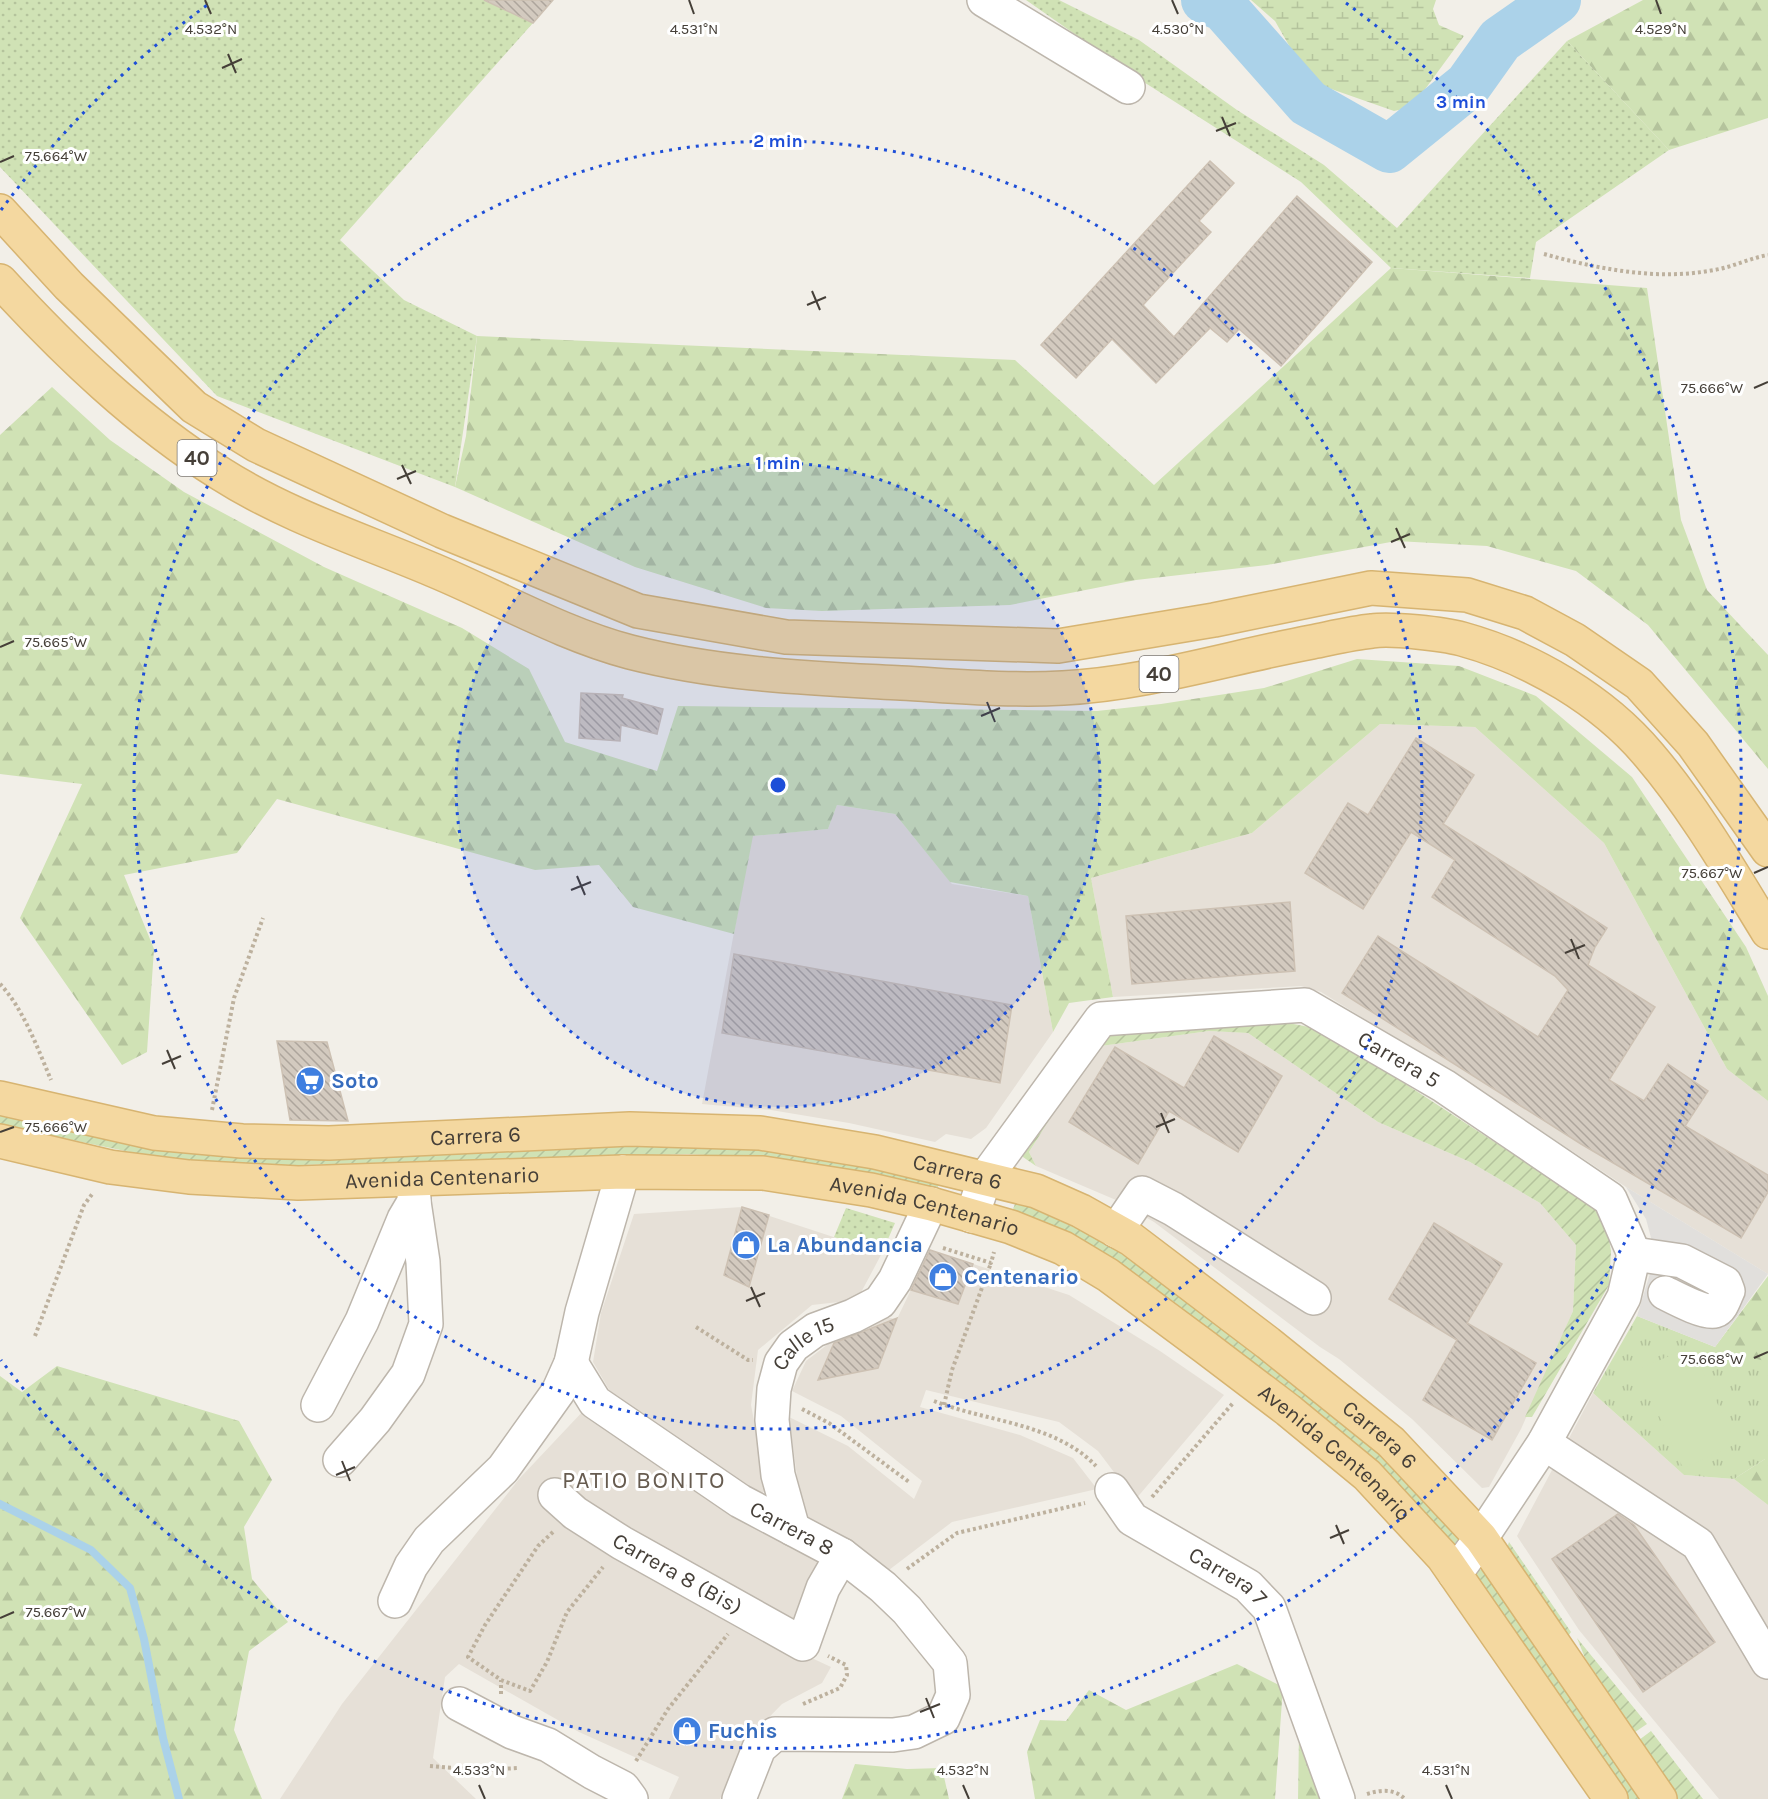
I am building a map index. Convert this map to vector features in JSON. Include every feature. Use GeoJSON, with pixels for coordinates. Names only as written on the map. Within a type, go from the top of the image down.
{"type":"FeatureCollection","features":[{"type":"Feature","properties":{"kind":"main road"},"geometry":{"type":"LineString","coordinates":[[0,211],[69,286],[194,407],[256,446],[442,531],[638,611],[786,637],[1058,646],[1214,620],[1371,588],[1467,595],[1525,613],[1575,640],[1639,684],[1693,744],[1768,849]]}},
{"type":"Feature","properties":{"kind":"main road","name":"40"},"geometry":{"type":"LineString","coordinates":[[0,281],[35,320],[117,396],[171,440],[223,476],[336,532],[435,571],[547,622],[625,651],[699,667],[765,676],[1013,688],[1066,688],[1120,681],[1376,630],[1457,637],[1508,654],[1562,681],[1612,719],[1648,754],[1690,811],[1768,932]]}},
{"type":"Feature","properties":{"kind":"main road","name":"Carrera 6"},"geometry":{"type":"LineString","coordinates":[[0,1098],[154,1133],[242,1141],[329,1143],[630,1129],[760,1133],[875,1152],[1036,1191],[1081,1211],[1131,1239],[1268,1343],[1391,1442],[1481,1538],[1660,1799]]}},
{"type":"Feature","properties":{"kind":"main road","name":"Avenida Centenario"},"geometry":{"type":"LineString","coordinates":[[0,1140],[110,1167],[189,1178],[414,1190],[623,1172],[763,1173],[871,1190],[931,1204],[1011,1227],[1063,1248],[1108,1275],[1252,1383],[1367,1474],[1443,1557],[1611,1799]]}},
{"type":"Feature","properties":{"kind":"street"},"geometry":{"type":"LineString","coordinates":[[984,0],[1128,87]]}},
{"type":"Feature","properties":{"kind":"street","name":"Carrera 5"},"geometry":{"type":"LineString","coordinates":[[985,1178],[1101,1018],[1305,1005],[1444,1086],[1610,1199],[1634,1254]]}},
{"type":"Feature","properties":{"kind":"street"},"geometry":{"type":"LineString","coordinates":[[395,1601],[411,1566],[429,1540],[503,1469],[558,1392],[572,1364],[582,1312],[623,1172]]}},
{"type":"Feature","properties":{"kind":"street"},"geometry":{"type":"LineString","coordinates":[[972,1216],[985,1178]]}},
{"type":"Feature","properties":{"kind":"street"},"geometry":{"type":"LineString","coordinates":[[318,1405],[362,1322],[414,1190]]}},
{"type":"Feature","properties":{"kind":"street"},"geometry":{"type":"LineString","coordinates":[[340,1460],[375,1420],[408,1374],[426,1324],[423,1262],[414,1190]]}},
{"type":"Feature","properties":{"kind":"street"},"geometry":{"type":"LineString","coordinates":[[1116,1231],[1142,1193],[1173,1209],[1314,1298]]}},
{"type":"Feature","properties":{"kind":"street","name":"Calle 15"},"geometry":{"type":"LineString","coordinates":[[793,1529],[778,1475],[772,1420],[781,1363],[793,1346],[815,1330],[853,1316],[880,1302],[896,1280],[931,1204]]}},
{"type":"Feature","properties":{"kind":"street"},"geometry":{"type":"LineString","coordinates":[[1455,1574],[1544,1443],[1624,1297],[1634,1254],[1682,1261],[1725,1283],[1728,1290],[1719,1308],[1714,1311],[1705,1310],[1665,1293]]}},
{"type":"Feature","properties":{"kind":"street","name":"Carrera 8"},"geometry":{"type":"LineString","coordinates":[[572,1364],[595,1402],[740,1501],[842,1556],[883,1587],[907,1610],[950,1663],[953,1695],[943,1718],[914,1732],[892,1735],[775,1734]]}},
{"type":"Feature","properties":{"kind":"street"},"geometry":{"type":"LineString","coordinates":[[1544,1443],[1698,1544],[1768,1662]]}},
{"type":"Feature","properties":{"kind":"street","name":"Carrera 7"},"geometry":{"type":"LineString","coordinates":[[1112,1490],[1132,1519],[1248,1586],[1269,1608],[1338,1799]]}},
{"type":"Feature","properties":{"kind":"street","name":"Carrera 8 (Bis)"},"geometry":{"type":"LineString","coordinates":[[565,1504],[622,1543],[803,1644],[824,1588],[842,1556]]}},
{"type":"Feature","properties":{"kind":"street"},"geometry":{"type":"LineString","coordinates":[[459,1704],[512,1732],[548,1745],[627,1793]]}},
{"type":"Feature","properties":{"kind":"street"},"geometry":{"type":"LineString","coordinates":[[739,1799],[759,1748],[775,1734]]}},
{"type":"Feature","properties":{"kind":"path"},"geometry":{"type":"LineString","coordinates":[[1544,254],[1594,267],[1662,274],[1715,270],[1768,255]]}},
{"type":"Feature","properties":{"kind":"path"},"geometry":{"type":"LineString","coordinates":[[205,1137],[217,1092],[234,998],[263,918]]}},
{"type":"Feature","properties":{"kind":"path"},"geometry":{"type":"LineString","coordinates":[[0,984],[10,994],[38,1049],[64,1112]]}},
{"type":"Feature","properties":{"kind":"path"},"geometry":{"type":"LineString","coordinates":[[35,1336],[84,1205],[110,1167]]}},
{"type":"Feature","properties":{"kind":"path"},"geometry":{"type":"LineString","coordinates":[[944,1405],[952,1370],[991,1263]]}},
{"type":"Feature","properties":{"kind":"path"},"geometry":{"type":"LineString","coordinates":[[696,1327],[748,1360],[781,1363]]}},
{"type":"Feature","properties":{"kind":"path"},"geometry":{"type":"LineString","coordinates":[[1132,1519],[1252,1383]]}},
{"type":"Feature","properties":{"kind":"path"},"geometry":{"type":"LineString","coordinates":[[774,1396],[829,1424],[909,1482]]}},
{"type":"Feature","properties":{"kind":"path"},"geometry":{"type":"LineString","coordinates":[[883,1587],[957,1533],[1094,1501],[1112,1490],[1095,1465],[1077,1449],[1043,1434],[934,1401]]}},
{"type":"Feature","properties":{"kind":"path"},"geometry":{"type":"LineString","coordinates":[[565,1504],[485,1625],[468,1657],[501,1680],[530,1691],[547,1662],[567,1612],[622,1543]]}},
{"type":"Feature","properties":{"kind":"path"},"geometry":{"type":"LineString","coordinates":[[627,1793],[644,1746],[668,1709],[746,1613]]}},
{"type":"Feature","properties":{"kind":"path"},"geometry":{"type":"LineString","coordinates":[[775,1734],[790,1710],[840,1688],[848,1675],[846,1665]]}},
{"type":"Feature","properties":{"kind":"path"},"geometry":{"type":"LineString","coordinates":[[430,1766],[481,1770],[521,1768]]}},
{"type":"Feature","properties":{"kind":"path"},"geometry":{"type":"LineString","coordinates":[[1358,1799],[1368,1793],[1388,1790],[1405,1799]]}},
{"type":"Feature","properties":{"kind":"shaded area"},"geometry":{"type":"Polygon","coordinates":[[[1380,724],[1475,727],[1604,843],[1727,1069],[1768,1101],[1768,1274],[1626,1187],[1486,1094],[1321,992],[1301,986],[1113,997],[1091,878],[1252,833],[1380,724]]]}},
{"type":"Feature","properties":{"kind":"shaded area"},"geometry":{"type":"Polygon","coordinates":[[[837,805],[895,814],[952,884],[1028,896],[1053,1032],[986,1128],[971,1139],[946,1134],[935,1142],[849,1123],[771,1110],[702,1104],[752,836],[828,829],[837,805]]]}},
{"type":"Feature","properties":{"kind":"shaded area"},"geometry":{"type":"Polygon","coordinates":[[[1209,1031],[1248,1033],[1378,1122],[1470,1162],[1540,1203],[1576,1245],[1573,1311],[1521,1429],[1489,1487],[1482,1488],[1412,1419],[1339,1359],[1154,1222],[1116,1200],[1036,1166],[1029,1152],[1087,1060],[1101,1046],[1209,1031]]]}},
{"type":"Feature","properties":{"kind":"shaded area"},"geometry":{"type":"Polygon","coordinates":[[[1626,1187],[1768,1274],[1715,1347],[1637,1316],[1652,1267],[1654,1249],[1646,1219],[1626,1187]]]}},
{"type":"Feature","properties":{"kind":"shaded area"},"geometry":{"type":"Polygon","coordinates":[[[742,1207],[882,1253],[857,1300],[812,1305],[758,1350],[751,1405],[767,1489],[761,1494],[611,1393],[593,1362],[601,1313],[634,1214],[742,1207]]]}},
{"type":"Feature","properties":{"kind":"shaded area"},"geometry":{"type":"Polygon","coordinates":[[[930,1250],[1069,1295],[1160,1351],[1224,1395],[1135,1500],[1098,1451],[1059,1422],[926,1390],[920,1407],[1020,1435],[1073,1458],[1097,1489],[952,1522],[885,1573],[808,1523],[801,1506],[789,1417],[848,1446],[914,1499],[922,1481],[841,1416],[792,1391],[806,1361],[836,1338],[883,1317],[897,1319],[930,1250]]]}},
{"type":"Feature","properties":{"kind":"shaded area"},"geometry":{"type":"Polygon","coordinates":[[[1593,1393],[1684,1475],[1734,1479],[1768,1505],[1768,1799],[1719,1799],[1579,1630],[1517,1536],[1593,1393]]]}},
{"type":"Feature","properties":{"kind":"shaded area"},"geometry":{"type":"Polygon","coordinates":[[[585,1409],[821,1556],[788,1647],[831,1667],[822,1683],[782,1704],[747,1740],[720,1799],[669,1799],[679,1777],[579,1732],[459,1664],[445,1677],[433,1758],[476,1799],[280,1799],[342,1704],[519,1479],[585,1409]]]}},
{"type":"Feature","properties":{"kind":"green space"},"geometry":{"type":"Polygon","coordinates":[[[0,0],[484,0],[533,23],[340,240],[404,300],[477,336],[455,487],[217,396],[0,167],[0,0]]]}},
{"type":"Feature","properties":{"kind":"green space"},"geometry":{"type":"Polygon","coordinates":[[[1026,0],[1059,0],[1139,40],[1237,110],[1324,165],[1397,228],[1567,41],[1669,150],[1536,242],[1530,278],[1391,268],[1301,182],[1139,79],[1026,0]]]}},
{"type":"Feature","properties":{"kind":"green space"},"geometry":{"type":"Polygon","coordinates":[[[1251,0],[1436,0],[1433,9],[1439,25],[1464,36],[1412,107],[1394,111],[1317,84],[1295,56],[1275,21],[1251,0]]]}},
{"type":"Feature","properties":{"kind":"green space"},"geometry":{"type":"Polygon","coordinates":[[[1643,0],[1768,0],[1768,118],[1669,150],[1567,41],[1643,0]]]}},
{"type":"Feature","properties":{"kind":"green space"},"geometry":{"type":"Polygon","coordinates":[[[1391,268],[1647,288],[1681,520],[1707,590],[1768,655],[1768,769],[1648,625],[1576,571],[1487,546],[1396,541],[1267,565],[1136,580],[1010,605],[822,611],[766,608],[635,567],[455,487],[466,436],[477,336],[1015,360],[1154,485],[1391,268]]]}},
{"type":"Feature","properties":{"kind":"green space"},"geometry":{"type":"Polygon","coordinates":[[[52,387],[110,440],[184,492],[324,567],[462,628],[529,669],[565,742],[657,771],[678,706],[1097,711],[1264,688],[1357,659],[1459,666],[1536,696],[1632,777],[1746,947],[1768,996],[1768,1101],[1727,1069],[1604,843],[1475,727],[1380,724],[1252,833],[1091,878],[1113,997],[1069,1003],[1053,1032],[1028,896],[950,882],[895,814],[837,805],[828,829],[753,836],[734,934],[633,907],[599,865],[535,870],[277,799],[237,853],[124,875],[154,949],[147,1052],[122,1065],[20,918],[82,784],[0,774],[0,435],[52,387]]]}},
{"type":"Feature","properties":{"kind":"green space"},"geometry":{"type":"Polygon","coordinates":[[[1222,1016],[1262,1018],[1309,1027],[1387,1072],[1591,1205],[1606,1221],[1611,1251],[1609,1285],[1532,1417],[1525,1417],[1573,1311],[1576,1245],[1540,1203],[1470,1162],[1378,1122],[1248,1033],[1209,1031],[1101,1046],[1087,1060],[1029,1152],[1036,1166],[1023,1157],[1022,1147],[1102,1037],[1222,1016]]]}},
{"type":"Feature","properties":{"kind":"green space"},"geometry":{"type":"Polygon","coordinates":[[[0,1114],[161,1148],[688,1144],[764,1148],[825,1156],[939,1182],[937,1192],[763,1158],[687,1154],[266,1166],[159,1158],[0,1125],[0,1114]]]}},
{"type":"Feature","properties":{"kind":"green space"},"geometry":{"type":"Polygon","coordinates":[[[1016,1201],[1093,1236],[1179,1291],[1411,1479],[1461,1538],[1452,1546],[1402,1487],[1321,1415],[1173,1301],[1088,1247],[1012,1212],[1016,1201]]]}},
{"type":"Feature","properties":{"kind":"green space"},"geometry":{"type":"Polygon","coordinates":[[[846,1208],[895,1223],[882,1253],[834,1237],[846,1208]]]}},
{"type":"Feature","properties":{"kind":"green space"},"geometry":{"type":"Polygon","coordinates":[[[1768,1276],[1768,1505],[1734,1479],[1765,1459],[1715,1347],[1768,1276]]]}},
{"type":"Feature","properties":{"kind":"green space"},"geometry":{"type":"Polygon","coordinates":[[[1637,1316],[1715,1347],[1764,1361],[1765,1459],[1734,1479],[1684,1475],[1593,1393],[1637,1316]]]}},
{"type":"Feature","properties":{"kind":"green space"},"geometry":{"type":"Polygon","coordinates":[[[1691,1346],[1736,1444],[1683,1468],[1638,1370],[1691,1346]]]}},
{"type":"Feature","properties":{"kind":"green space"},"geometry":{"type":"Polygon","coordinates":[[[57,1366],[239,1421],[272,1480],[244,1527],[252,1579],[288,1622],[249,1651],[234,1730],[262,1799],[0,1799],[0,1376],[22,1392],[57,1366]]]}},
{"type":"Feature","properties":{"kind":"green space"},"geometry":{"type":"Polygon","coordinates":[[[1509,1542],[1571,1632],[1567,1638],[1507,1548],[1509,1542]]]}},
{"type":"Feature","properties":{"kind":"green space"},"geometry":{"type":"Polygon","coordinates":[[[1479,1570],[1483,1570],[1641,1799],[1629,1799],[1477,1578],[1476,1574],[1479,1570]]]}},
{"type":"Feature","properties":{"kind":"green space"},"geometry":{"type":"Polygon","coordinates":[[[1577,1638],[1647,1724],[1635,1732],[1585,1658],[1577,1638]]]}},
{"type":"Feature","properties":{"kind":"green space"},"geometry":{"type":"Polygon","coordinates":[[[1237,1664],[1283,1687],[1275,1799],[1035,1799],[1027,1752],[1040,1720],[1066,1721],[1089,1690],[1126,1710],[1237,1664]]]}},
{"type":"Feature","properties":{"kind":"green space"},"geometry":{"type":"Polygon","coordinates":[[[1651,1731],[1703,1799],[1678,1799],[1639,1740],[1651,1731]]]}},
{"type":"Feature","properties":{"kind":"green space"},"geometry":{"type":"Polygon","coordinates":[[[1299,1735],[1323,1799],[1298,1799],[1299,1735]]]}},
{"type":"Feature","properties":{"kind":"green space"},"geometry":{"type":"Polygon","coordinates":[[[855,1764],[907,1769],[942,1768],[949,1799],[842,1799],[855,1764]]]}},
{"type":"Feature","properties":{"kind":"building"},"geometry":{"type":"Polygon","coordinates":[[[484,0],[553,0],[533,23],[484,0]]]}},
{"type":"Feature","properties":{"kind":"building"},"geometry":{"type":"Polygon","coordinates":[[[1210,161],[1234,183],[1199,221],[1211,232],[1143,305],[1174,337],[1297,196],[1372,262],[1281,366],[1239,329],[1227,342],[1210,328],[1156,383],[1112,339],[1076,378],[1041,345],[1210,161]]]}},
{"type":"Feature","properties":{"kind":"building"},"geometry":{"type":"Polygon","coordinates":[[[581,693],[623,695],[622,698],[663,709],[657,734],[621,725],[620,741],[579,738],[581,693]]]}},
{"type":"Feature","properties":{"kind":"building"},"geometry":{"type":"Polygon","coordinates":[[[1416,738],[1474,775],[1443,824],[1607,928],[1595,947],[1588,965],[1655,1007],[1609,1080],[1644,1101],[1668,1064],[1708,1091],[1685,1126],[1768,1175],[1768,1192],[1741,1238],[1581,1144],[1342,993],[1378,936],[1538,1037],[1568,990],[1555,976],[1432,897],[1455,860],[1411,832],[1363,909],[1305,873],[1348,803],[1368,815],[1416,738]]]}},
{"type":"Feature","properties":{"kind":"building"},"geometry":{"type":"Polygon","coordinates":[[[1290,902],[1295,971],[1132,984],[1126,916],[1290,902]]]}},
{"type":"Feature","properties":{"kind":"building"},"geometry":{"type":"Polygon","coordinates":[[[734,954],[1012,1005],[1000,1083],[722,1033],[734,954]]]}},
{"type":"Feature","properties":{"kind":"building"},"geometry":{"type":"Polygon","coordinates":[[[1214,1036],[1282,1076],[1238,1152],[1169,1111],[1138,1164],[1069,1122],[1115,1047],[1184,1088],[1214,1036]]]}},
{"type":"Feature","properties":{"kind":"building","name":"Soto"},"geometry":{"type":"Polygon","coordinates":[[[277,1041],[327,1042],[348,1121],[290,1120],[277,1041]]]}},
{"type":"Feature","properties":{"kind":"building","name":"La Abundancia"},"geometry":{"type":"Polygon","coordinates":[[[742,1207],[769,1215],[749,1287],[724,1275],[742,1207]]]}},
{"type":"Feature","properties":{"kind":"building"},"geometry":{"type":"Polygon","coordinates":[[[1434,1223],[1502,1264],[1467,1323],[1536,1363],[1492,1440],[1423,1400],[1457,1340],[1389,1299],[1434,1223]]]}},
{"type":"Feature","properties":{"kind":"building","name":"Centenario"},"geometry":{"type":"Polygon","coordinates":[[[930,1250],[973,1264],[958,1304],[911,1290],[930,1250]]]}},
{"type":"Feature","properties":{"kind":"building"},"geometry":{"type":"Polygon","coordinates":[[[897,1318],[878,1368],[818,1380],[834,1343],[897,1318]]]}},
{"type":"Feature","properties":{"kind":"building"},"geometry":{"type":"Polygon","coordinates":[[[1618,1514],[1634,1525],[1715,1642],[1643,1692],[1552,1559],[1618,1514]]]}},
{"type":"Feature","properties":{"kind":"waterway"},"geometry":{"type":"LineString","coordinates":[[1205,0],[1224,8],[1308,103],[1389,149],[1468,85],[1500,40],[1557,0]]}},
{"type":"Feature","properties":{"kind":"waterway"},"geometry":{"type":"LineString","coordinates":[[0,1504],[91,1550],[130,1588],[144,1639],[163,1738],[179,1799]]}},
{"type":"Feature","properties":{"kind":"place","name":"Soto"},"geometry":{"type":"Point","coordinates":[310,1081]}},
{"type":"Feature","properties":{"kind":"place","name":"La Abundancia"},"geometry":{"type":"Point","coordinates":[746,1245]}},
{"type":"Feature","properties":{"kind":"place","name":"Centenario"},"geometry":{"type":"Point","coordinates":[943,1277]}},
{"type":"Feature","properties":{"kind":"place","name":"Fuchis"},"geometry":{"type":"Point","coordinates":[687,1731]}},
{"type":"Feature","properties":{"kind":"district","name":"PATIO BONITO"},"geometry":{"type":"Point","coordinates":[644,1480]}}]}
